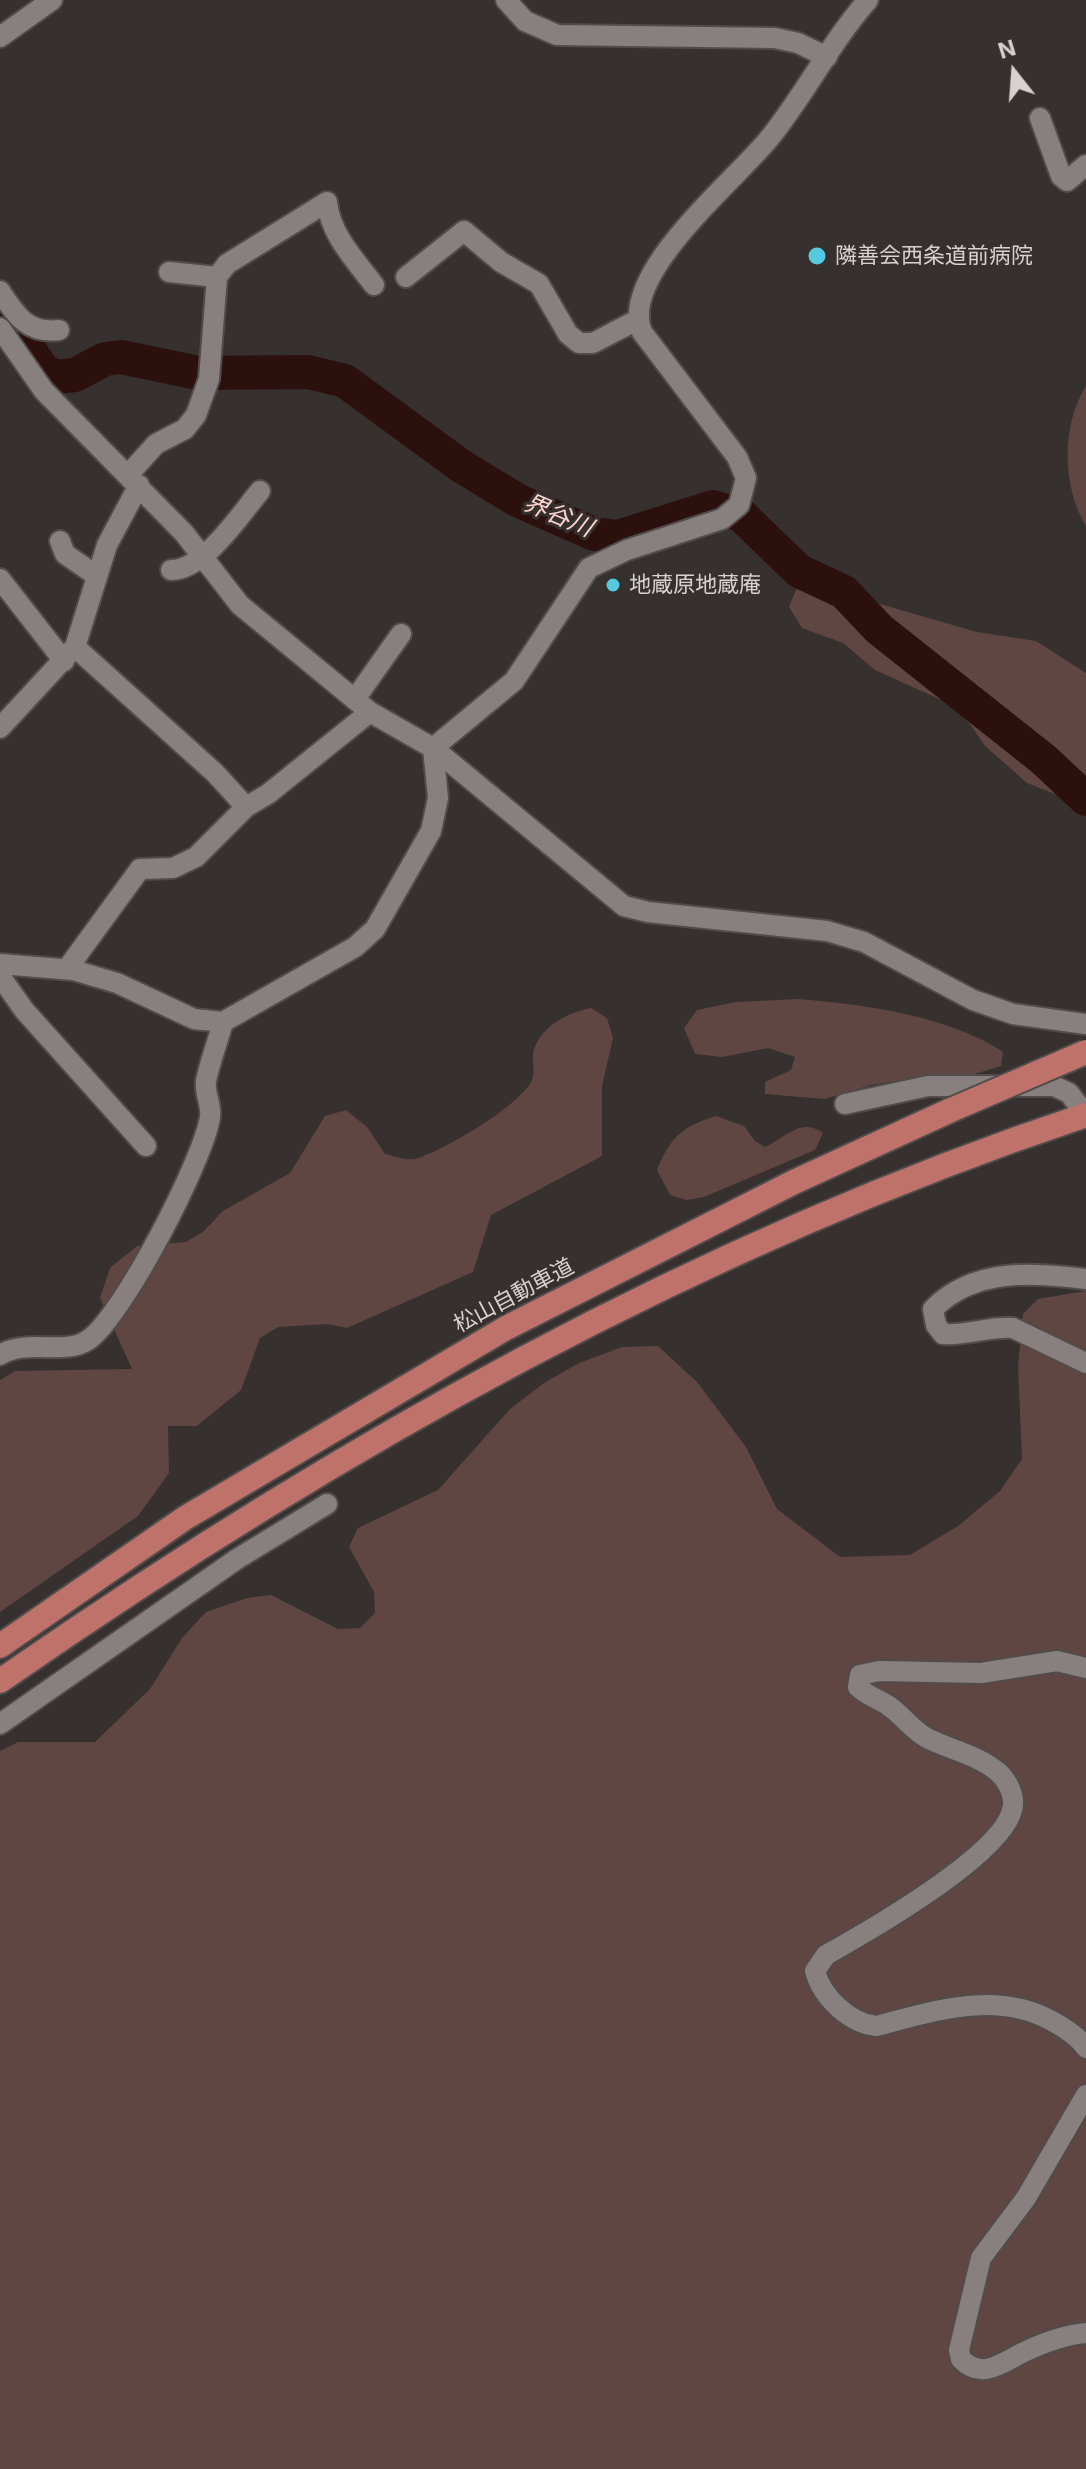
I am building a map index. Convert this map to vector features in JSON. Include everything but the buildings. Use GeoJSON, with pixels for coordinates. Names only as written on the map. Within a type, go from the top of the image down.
{"type":"FeatureCollection","features":[{"type":"Feature","properties":{"kind":"highway","name":"松山自動車道"},"geometry":{"type":"LineString","coordinates":[[0,1646],[185,1518],[506,1328],[794,1182],[1086,1052]]}},
{"type":"Feature","properties":{"kind":"highway"},"geometry":{"type":"LineString","coordinates":[[0,1681],[278,1496],[525,1357],[758,1243],[870,1195],[1079,1117]]}},
{"type":"Feature","properties":{"kind":"street"},"geometry":{"type":"LineString","coordinates":[[0,37],[52,0]]}},
{"type":"Feature","properties":{"kind":"street"},"geometry":{"type":"LineString","coordinates":[[506,0],[525,21],[557,35],[775,38],[798,43],[827,57]]}},
{"type":"Feature","properties":{"kind":"street"},"geometry":{"type":"LineString","coordinates":[[433,748],[514,681],[589,568],[627,550],[722,519],[739,505],[745,494],[746,478],[737,457],[642,332],[637,320],[641,299],[668,248],[771,137],[868,0]]}},
{"type":"Feature","properties":{"kind":"street"},"geometry":{"type":"LineString","coordinates":[[1040,118],[1061,176],[1067,181],[1086,165]]}},
{"type":"Feature","properties":{"kind":"street"},"geometry":{"type":"LineString","coordinates":[[0,728],[69,654],[112,535],[128,511],[133,480],[156,444],[185,429],[196,415],[210,373],[217,277],[238,257],[327,202],[328,214],[344,245],[374,285]]}},
{"type":"Feature","properties":{"kind":"street"},"geometry":{"type":"LineString","coordinates":[[406,277],[464,231],[501,262],[539,284],[568,334],[579,343],[593,343],[637,320]]}},
{"type":"Feature","properties":{"kind":"street"},"geometry":{"type":"LineString","coordinates":[[169,272],[217,277]]}},
{"type":"Feature","properties":{"kind":"street"},"geometry":{"type":"LineString","coordinates":[[0,291],[19,320],[15,333],[53,401],[133,480],[203,558],[240,605],[362,706],[433,748],[613,897],[634,910],[827,931],[864,942],[973,1000],[1013,1014],[1086,1024]]}},
{"type":"Feature","properties":{"kind":"street"},"geometry":{"type":"LineString","coordinates":[[15,333],[59,330]]}},
{"type":"Feature","properties":{"kind":"street"},"geometry":{"type":"LineString","coordinates":[[171,570],[181,570],[203,558],[260,491]]}},
{"type":"Feature","properties":{"kind":"street"},"geometry":{"type":"LineString","coordinates":[[60,541],[65,554],[97,576]]}},
{"type":"Feature","properties":{"kind":"street"},"geometry":{"type":"LineString","coordinates":[[0,579],[69,654],[215,773],[246,807]]}},
{"type":"Feature","properties":{"kind":"street"},"geometry":{"type":"LineString","coordinates":[[67,969],[140,869],[173,868],[196,857],[246,807],[268,794],[362,706],[401,634]]}},
{"type":"Feature","properties":{"kind":"street"},"geometry":{"type":"LineString","coordinates":[[0,964],[67,969],[117,983],[194,1019],[223,1022],[355,947],[375,929],[431,831],[438,798],[433,748]]}},
{"type":"Feature","properties":{"kind":"street"},"geometry":{"type":"LineString","coordinates":[[0,976],[24,1010],[146,1146]]}},
{"type":"Feature","properties":{"kind":"street"},"geometry":{"type":"LineString","coordinates":[[0,1355],[20,1345],[86,1343],[105,1326],[171,1216],[205,1137],[211,1114],[205,1084],[223,1022]]}},
{"type":"Feature","properties":{"kind":"street"},"geometry":{"type":"LineString","coordinates":[[845,1104],[928,1086],[1054,1086],[1069,1093],[1079,1117]]}},
{"type":"Feature","properties":{"kind":"street"},"geometry":{"type":"LineString","coordinates":[[1086,1279],[992,1276],[945,1297],[933,1309],[936,1325],[943,1334],[960,1336],[1013,1328],[1086,1363]]}},
{"type":"Feature","properties":{"kind":"street"},"geometry":{"type":"LineString","coordinates":[[0,1724],[237,1559],[327,1504]]}},
{"type":"Feature","properties":{"kind":"street"},"geometry":{"type":"LineString","coordinates":[[1086,1668],[1057,1661],[981,1673],[879,1671],[860,1675],[858,1687],[863,1692],[888,1706],[921,1734],[973,1756],[1004,1778],[1013,1799],[1012,1810],[1002,1828],[962,1866],[926,1895],[826,1955],[815,1971],[821,1986],[841,2010],[866,2025],[876,2026],[967,2005],[1015,2006],[1062,2027],[1086,2048]]}},
{"type":"Feature","properties":{"kind":"street"},"geometry":{"type":"LineString","coordinates":[[1086,2095],[1026,2198],[981,2258],[959,2350],[961,2359],[979,2370],[993,2368],[1022,2352],[1086,2333]]}},
{"type":"Feature","properties":{"kind":"shaded area"},"geometry":{"type":"Polygon","coordinates":[[[1086,386],[1086,526],[1072,493],[1068,456],[1072,419],[1086,386]]]}},
{"type":"Feature","properties":{"kind":"shaded area"},"geometry":{"type":"Polygon","coordinates":[[[811,584],[977,632],[1036,641],[1086,673],[1086,799],[1060,796],[1027,783],[985,746],[959,708],[875,670],[843,643],[802,628],[789,607],[796,590],[811,584]]]}},
{"type":"Feature","properties":{"kind":"shaded area"},"geometry":{"type":"Polygon","coordinates":[[[798,999],[877,1008],[957,1029],[1003,1052],[1001,1066],[968,1076],[915,1078],[871,1085],[825,1099],[765,1094],[765,1082],[791,1070],[795,1057],[768,1048],[722,1057],[695,1054],[684,1028],[697,1010],[736,1002],[798,999]]]}},
{"type":"Feature","properties":{"kind":"shaded area"},"geometry":{"type":"Polygon","coordinates":[[[591,1008],[607,1018],[613,1038],[602,1086],[602,1156],[491,1215],[473,1272],[347,1328],[328,1324],[278,1327],[260,1338],[241,1390],[197,1426],[168,1426],[169,1473],[138,1516],[0,1612],[0,1380],[15,1371],[132,1369],[100,1298],[110,1268],[137,1246],[186,1242],[203,1232],[223,1211],[290,1173],[325,1116],[346,1110],[368,1128],[385,1154],[404,1159],[427,1155],[443,1147],[513,1102],[532,1080],[534,1049],[544,1033],[566,1016],[591,1008]]]}},
{"type":"Feature","properties":{"kind":"shaded area"},"geometry":{"type":"Polygon","coordinates":[[[716,1116],[744,1126],[755,1141],[765,1147],[801,1128],[808,1127],[823,1133],[815,1150],[704,1197],[686,1200],[670,1195],[657,1170],[667,1149],[686,1129],[716,1116]]]}},
{"type":"Feature","properties":{"kind":"shaded area"},"geometry":{"type":"Polygon","coordinates":[[[1086,1291],[1086,2469],[0,2469],[0,1751],[18,1742],[95,1742],[150,1689],[182,1638],[206,1612],[247,1598],[271,1595],[338,1629],[360,1628],[375,1613],[374,1592],[349,1547],[358,1528],[438,1490],[510,1409],[544,1383],[579,1363],[622,1347],[658,1346],[697,1382],[746,1447],[777,1509],[840,1557],[910,1555],[958,1526],[1000,1491],[1022,1459],[1018,1366],[1023,1314],[1038,1299],[1086,1291]]]}},
{"type":"Feature","properties":{"kind":"waterway","name":"界谷川"},"geometry":{"type":"LineString","coordinates":[[0,306],[43,370],[56,377],[75,375],[105,359],[121,357],[198,373],[308,372],[345,381],[461,466],[517,500],[594,534],[618,537],[713,507],[741,515],[799,571],[844,592],[879,629],[1043,759],[1086,799]]}},
{"type":"Feature","properties":{"kind":"place","name":"隣善会西条道前病院"},"geometry":{"type":"Point","coordinates":[817,256]}},
{"type":"Feature","properties":{"kind":"place","name":"地蔵原地蔵庵"},"geometry":{"type":"Point","coordinates":[613,585]}}]}
